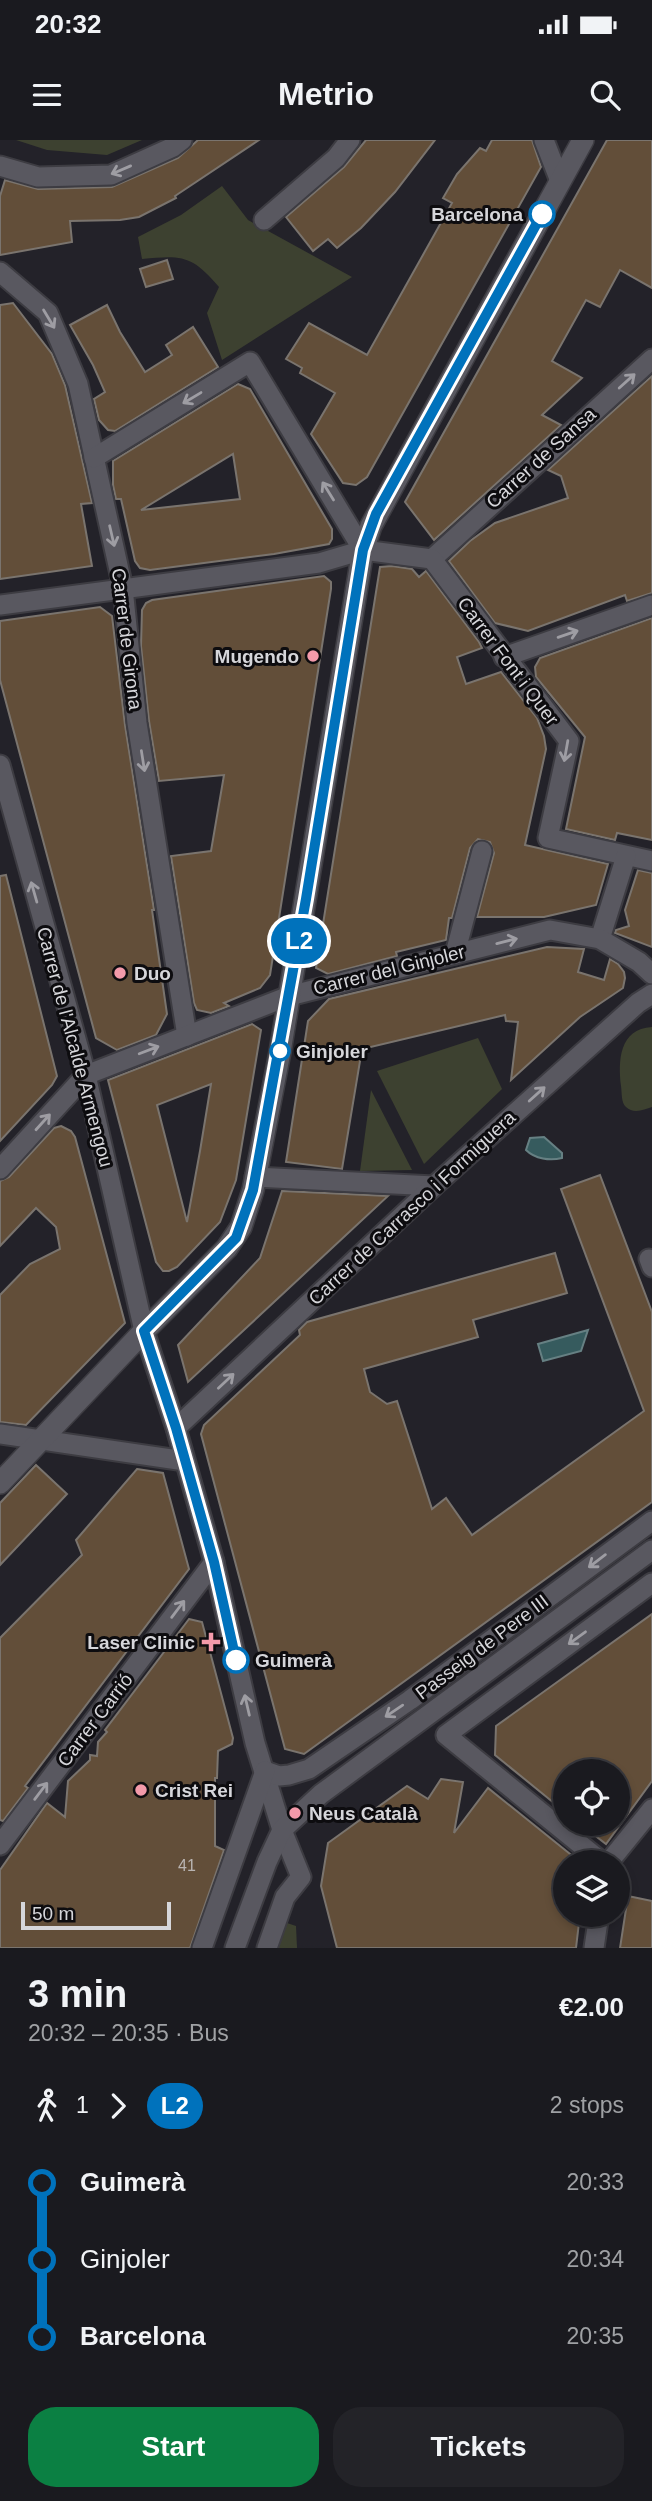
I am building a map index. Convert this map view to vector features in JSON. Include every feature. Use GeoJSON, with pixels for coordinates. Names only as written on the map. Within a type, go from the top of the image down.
{"type":"FeatureCollection","features":[{"type":"Feature","properties":{"kind":"street"},"geometry":{"type":"LineString","coordinates":[[0,166],[38,177],[111,175],[173,147],[182,140]]}},
{"type":"Feature","properties":{"kind":"street"},"geometry":{"type":"LineString","coordinates":[[264,220],[336,158],[350,140]]}},
{"type":"Feature","properties":{"kind":"street"},"geometry":{"type":"LineString","coordinates":[[544,140],[560,181]]}},
{"type":"Feature","properties":{"kind":"street"},"geometry":{"type":"LineString","coordinates":[[0,1483],[236,1238],[256,1177],[363,550],[376,514],[583,140]]}},
{"type":"Feature","properties":{"kind":"street","name":"Carrer de Girona"},"geometry":{"type":"LineString","coordinates":[[0,272],[48,313],[78,384],[123,588],[137,723],[187,1036]]}},
{"type":"Feature","properties":{"kind":"street","name":"Carrer de Sansa"},"geometry":{"type":"LineString","coordinates":[[432,559],[652,359]]}},
{"type":"Feature","properties":{"kind":"street"},"geometry":{"type":"LineString","coordinates":[[94,458],[250,362],[363,550]]}},
{"type":"Feature","properties":{"kind":"street"},"geometry":{"type":"LineString","coordinates":[[0,605],[319,563],[363,550],[432,559]]}},
{"type":"Feature","properties":{"kind":"street","name":"Carrer Font i Quer"},"geometry":{"type":"LineString","coordinates":[[432,559],[569,741],[548,838],[626,856]]}},
{"type":"Feature","properties":{"kind":"street"},"geometry":{"type":"LineString","coordinates":[[504,657],[652,605]]}},
{"type":"Feature","properties":{"kind":"street","name":"Carrer de l'Alcalde Armengou"},"geometry":{"type":"LineString","coordinates":[[0,765],[8,828],[86,1075],[144,1331],[176,1428],[214,1562],[256,1743],[282,1830],[301,1877],[285,1897],[267,1948]]}},
{"type":"Feature","properties":{"kind":"street"},"geometry":{"type":"LineString","coordinates":[[455,954],[482,851]]}},
{"type":"Feature","properties":{"kind":"street"},"geometry":{"type":"LineString","coordinates":[[600,939],[626,856],[652,861]]}},
{"type":"Feature","properties":{"kind":"street","name":"Carrer del Ginjoler"},"geometry":{"type":"LineString","coordinates":[[86,1075],[289,996],[550,930],[600,939],[639,962],[652,974]]}},
{"type":"Feature","properties":{"kind":"street","name":"Carrer de Carrasco i Formiguera"},"geometry":{"type":"LineString","coordinates":[[176,1428],[434,1186],[638,1003],[652,994]]}},
{"type":"Feature","properties":{"kind":"street"},"geometry":{"type":"LineString","coordinates":[[0,1169],[86,1075]]}},
{"type":"Feature","properties":{"kind":"street"},"geometry":{"type":"LineString","coordinates":[[256,1177],[434,1186]]}},
{"type":"Feature","properties":{"kind":"street"},"geometry":{"type":"LineString","coordinates":[[0,1434],[185,1461]]}},
{"type":"Feature","properties":{"kind":"street","name":"Passeig de Pere III"},"geometry":{"type":"LineString","coordinates":[[265,1771],[279,1776],[309,1769],[410,1700],[652,1521]]}},
{"type":"Feature","properties":{"kind":"street"},"geometry":{"type":"LineString","coordinates":[[236,1948],[267,1862],[282,1830],[329,1788],[652,1550]]}},
{"type":"Feature","properties":{"kind":"street","name":"Carrer Carrió"},"geometry":{"type":"LineString","coordinates":[[0,1845],[214,1562]]}},
{"type":"Feature","properties":{"kind":"street"},"geometry":{"type":"LineString","coordinates":[[587,1850],[446,1735],[652,1583]]}},
{"type":"Feature","properties":{"kind":"street"},"geometry":{"type":"LineString","coordinates":[[202,1948],[265,1771]]}},
{"type":"Feature","properties":{"kind":"street"},"geometry":{"type":"LineString","coordinates":[[619,1850],[652,1809]]}},
{"type":"Feature","properties":{"kind":"street"},"geometry":{"type":"LineString","coordinates":[[594,1948],[597,1927]]}},
{"type":"Feature","properties":{"kind":"green space"},"geometry":{"type":"Polygon","coordinates":[[[16,140],[142,140],[107,155],[47,150],[16,140]]]}},
{"type":"Feature","properties":{"kind":"green space"},"geometry":{"type":"Polygon","coordinates":[[[222,186],[248,220],[352,277],[222,360],[207,313],[219,287],[210,276],[185,259],[142,259],[138,237],[181,215],[222,186]]]}},
{"type":"Feature","properties":{"kind":"green space"},"geometry":{"type":"Polygon","coordinates":[[[652,1027],[652,1107],[632,1110],[624,1105],[622,1100],[620,1076],[623,1048],[633,1034],[652,1027]]]}},
{"type":"Feature","properties":{"kind":"green space"},"geometry":{"type":"Polygon","coordinates":[[[478,1038],[502,1089],[424,1164],[377,1071],[478,1038]]]}},
{"type":"Feature","properties":{"kind":"green space"},"geometry":{"type":"Polygon","coordinates":[[[371,1090],[412,1170],[360,1171],[371,1090]]]}},
{"type":"Feature","properties":{"kind":"green space"},"geometry":{"type":"Polygon","coordinates":[[[281,1921],[296,1926],[297,1948],[270,1948],[281,1921]]]}},
{"type":"Feature","properties":{"kind":"water"},"geometry":{"type":"Polygon","coordinates":[[[544,1137],[562,1153],[562,1158],[543,1158],[526,1150],[530,1138],[544,1137]]]}},
{"type":"Feature","properties":{"kind":"water"},"geometry":{"type":"Polygon","coordinates":[[[588,1330],[581,1351],[543,1361],[538,1344],[588,1330]]]}},
{"type":"Feature","properties":{"kind":"building"},"geometry":{"type":"Polygon","coordinates":[[[198,140],[259,140],[175,196],[176,198],[139,217],[70,221],[72,242],[0,255],[0,196],[5,180],[38,189],[112,187],[178,158],[198,140]]]}},
{"type":"Feature","properties":{"kind":"building"},"geometry":{"type":"Polygon","coordinates":[[[366,140],[435,140],[395,192],[361,228],[337,248],[328,239],[313,251],[286,217],[344,167],[366,140]]]}},
{"type":"Feature","properties":{"kind":"building"},"geometry":{"type":"Polygon","coordinates":[[[492,140],[532,140],[541,167],[367,477],[356,485],[343,483],[311,434],[335,393],[300,373],[302,368],[286,359],[309,323],[367,355],[452,203],[443,198],[457,174],[480,148],[486,151],[492,140]]]}},
{"type":"Feature","properties":{"kind":"building"},"geometry":{"type":"Polygon","coordinates":[[[607,140],[652,140],[652,288],[620,270],[600,307],[586,300],[552,361],[582,378],[542,415],[561,425],[434,540],[405,502],[607,140]]]}},
{"type":"Feature","properties":{"kind":"building"},"geometry":{"type":"Polygon","coordinates":[[[167,260],[173,279],[146,287],[140,269],[167,260]]]}},
{"type":"Feature","properties":{"kind":"building"},"geometry":{"type":"Polygon","coordinates":[[[13,303],[52,354],[65,385],[92,503],[81,504],[92,566],[0,579],[0,305],[13,303]]]}},
{"type":"Feature","properties":{"kind":"building"},"geometry":{"type":"Polygon","coordinates":[[[107,305],[145,372],[172,355],[166,345],[193,327],[218,367],[115,431],[108,430],[99,420],[94,399],[105,392],[70,325],[107,305]]]}},
{"type":"Feature","properties":{"kind":"building"},"geometry":{"type":"Polygon","coordinates":[[[652,376],[652,593],[627,601],[625,595],[528,631],[495,623],[449,561],[495,523],[568,498],[561,476],[548,470],[652,376]]]}},
{"type":"Feature","properties":{"kind":"building"},"geometry":{"type":"Polygon","coordinates":[[[238,384],[250,389],[332,529],[332,539],[329,544],[274,554],[150,570],[140,568],[135,561],[121,499],[116,499],[113,461],[238,384]],[[233,454],[141,510],[240,499],[233,454]]]}},
{"type":"Feature","properties":{"kind":"building"},"geometry":{"type":"Polygon","coordinates":[[[380,567],[412,569],[419,577],[426,571],[479,642],[482,648],[457,657],[466,684],[501,672],[537,718],[546,749],[525,845],[608,864],[596,905],[544,917],[477,917],[494,853],[490,842],[478,839],[470,848],[452,918],[449,918],[446,940],[396,952],[397,956],[328,974],[316,968],[380,567]]]}},
{"type":"Feature","properties":{"kind":"building"},"geometry":{"type":"Polygon","coordinates":[[[324,576],[331,582],[331,589],[270,975],[260,988],[224,1003],[229,1006],[211,1013],[197,1010],[171,856],[211,851],[224,775],[159,781],[141,646],[142,610],[146,603],[152,600],[324,576]]]}},
{"type":"Feature","properties":{"kind":"building"},"geometry":{"type":"Polygon","coordinates":[[[100,607],[112,616],[167,1014],[156,1035],[117,1050],[96,1038],[0,680],[0,621],[100,607]]]}},
{"type":"Feature","properties":{"kind":"building"},"geometry":{"type":"Polygon","coordinates":[[[652,618],[652,840],[617,833],[615,840],[566,829],[585,737],[536,677],[535,667],[540,658],[652,618]]]}},
{"type":"Feature","properties":{"kind":"building"},"geometry":{"type":"Polygon","coordinates":[[[638,870],[652,873],[652,947],[615,933],[616,930],[629,926],[625,910],[638,870]]]}},
{"type":"Feature","properties":{"kind":"building"},"geometry":{"type":"Polygon","coordinates":[[[6,875],[57,1076],[52,1085],[0,1141],[0,876],[6,875]]]}},
{"type":"Feature","properties":{"kind":"building"},"geometry":{"type":"Polygon","coordinates":[[[547,947],[584,949],[578,972],[604,980],[610,959],[624,972],[623,988],[580,1017],[511,1080],[518,1022],[506,1021],[505,1015],[362,1049],[342,1169],[286,1162],[308,1021],[329,999],[547,947]]]}},
{"type":"Feature","properties":{"kind":"building"},"geometry":{"type":"Polygon","coordinates":[[[252,1024],[261,1030],[236,1180],[220,1222],[177,1267],[169,1271],[163,1271],[156,1262],[108,1080],[252,1024]],[[211,1084],[157,1105],[187,1222],[211,1084]]]}},
{"type":"Feature","properties":{"kind":"building"},"geometry":{"type":"Polygon","coordinates":[[[61,1126],[71,1131],[75,1137],[125,1323],[26,1425],[0,1422],[0,1295],[30,1264],[60,1249],[56,1227],[36,1208],[0,1246],[0,1181],[9,1177],[54,1128],[61,1126]]]}},
{"type":"Feature","properties":{"kind":"building"},"geometry":{"type":"Polygon","coordinates":[[[600,1175],[652,1312],[652,1502],[304,1754],[285,1749],[201,1434],[204,1425],[300,1335],[299,1330],[307,1322],[555,1253],[567,1293],[473,1320],[478,1337],[364,1369],[370,1392],[387,1404],[397,1401],[432,1509],[446,1498],[472,1535],[644,1411],[561,1189],[600,1175]]]}},
{"type":"Feature","properties":{"kind":"building"},"geometry":{"type":"Polygon","coordinates":[[[282,1191],[388,1196],[188,1382],[178,1345],[260,1258],[282,1191]]]}},
{"type":"Feature","properties":{"kind":"building"},"geometry":{"type":"Polygon","coordinates":[[[36,1465],[67,1494],[0,1565],[0,1503],[36,1465]]]}},
{"type":"Feature","properties":{"kind":"building"},"geometry":{"type":"Polygon","coordinates":[[[137,1469],[163,1473],[189,1569],[25,1786],[28,1788],[3,1821],[0,1820],[0,1638],[82,1555],[76,1540],[137,1469]]]}},
{"type":"Feature","properties":{"kind":"building"},"geometry":{"type":"Polygon","coordinates":[[[652,1614],[652,1781],[630,1811],[630,1759],[553,1759],[553,1802],[495,1755],[496,1726],[652,1614]]]}},
{"type":"Feature","properties":{"kind":"building"},"geometry":{"type":"Polygon","coordinates":[[[189,1619],[202,1622],[233,1738],[232,1744],[218,1751],[215,1778],[215,1846],[224,1850],[190,1948],[0,1948],[0,1870],[47,1803],[65,1817],[68,1781],[90,1760],[90,1755],[97,1756],[98,1742],[107,1732],[105,1730],[189,1619]]]}},
{"type":"Feature","properties":{"kind":"building"},"geometry":{"type":"Polygon","coordinates":[[[441,1779],[463,1782],[454,1833],[488,1788],[565,1850],[553,1850],[553,1927],[578,1927],[576,1948],[337,1948],[321,1886],[328,1843],[407,1786],[428,1799],[441,1779]]]}},
{"type":"Feature","properties":{"kind":"building"},"geometry":{"type":"Polygon","coordinates":[[[596,1836],[612,1836],[606,1844],[596,1836]]]}},
{"type":"Feature","properties":{"kind":"building"},"geometry":{"type":"Polygon","coordinates":[[[630,1896],[652,1901],[652,1948],[620,1948],[623,1927],[630,1927],[630,1896]]]}},
{"type":"Feature","properties":{"kind":"bus line","name":"L2"},"geometry":{"type":"LineString","coordinates":[[236,1660],[214,1562],[176,1428],[144,1331],[236,1238],[241,1227],[253,1190],[280,1052],[363,550],[376,514],[542,214]]}},
{"type":"Feature","properties":{"kind":"place","name":"Barcelona"},"geometry":{"type":"Point","coordinates":[542,214]}},
{"type":"Feature","properties":{"kind":"place","name":"Mugendo"},"geometry":{"type":"Point","coordinates":[313,656]}},
{"type":"Feature","properties":{"kind":"place","name":"Duo"},"geometry":{"type":"Point","coordinates":[120,973]}},
{"type":"Feature","properties":{"kind":"place","name":"Ginjoler"},"geometry":{"type":"Point","coordinates":[280,1051]}},
{"type":"Feature","properties":{"kind":"place","name":"Laser Clinic"},"geometry":{"type":"Point","coordinates":[211,1642]}},
{"type":"Feature","properties":{"kind":"place","name":"Guimerà"},"geometry":{"type":"Point","coordinates":[236,1660]}},
{"type":"Feature","properties":{"kind":"place","name":"Crist Rei"},"geometry":{"type":"Point","coordinates":[141,1790]}},
{"type":"Feature","properties":{"kind":"place","name":"Neus Català"},"geometry":{"type":"Point","coordinates":[295,1813]}}]}
